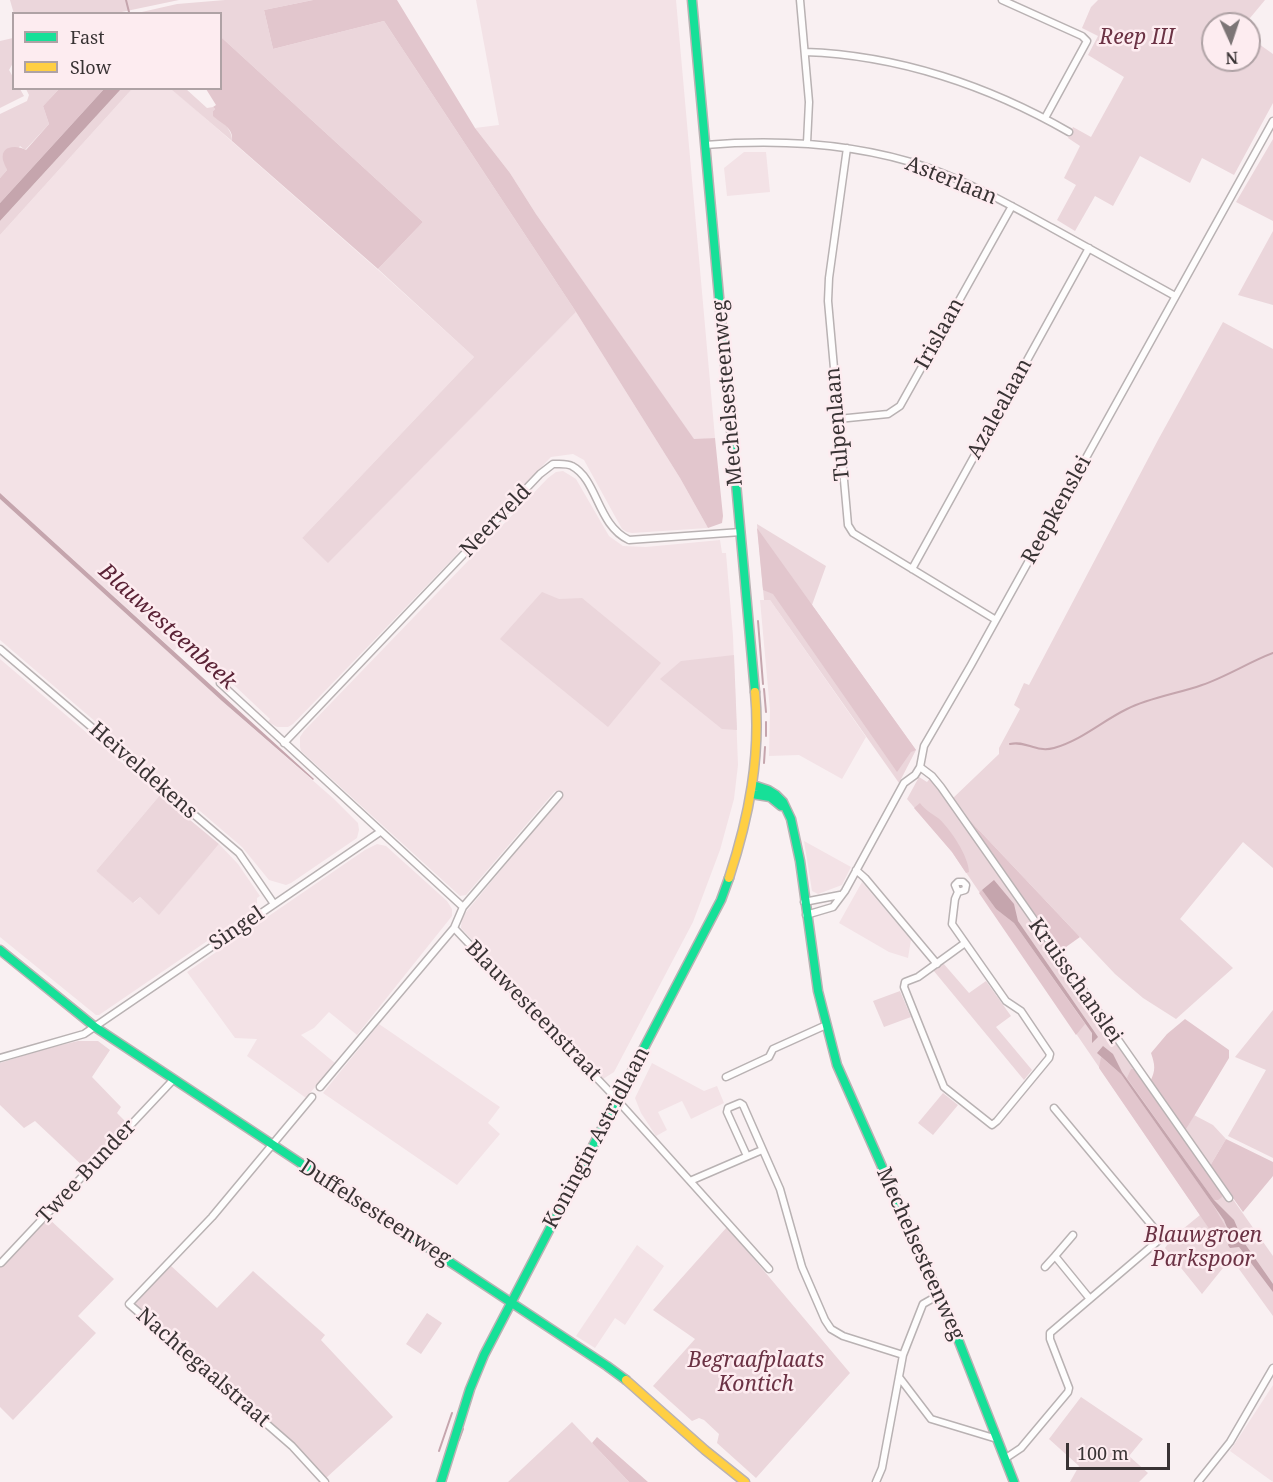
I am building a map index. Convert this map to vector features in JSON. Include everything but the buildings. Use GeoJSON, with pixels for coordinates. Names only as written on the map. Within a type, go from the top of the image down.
{"type":"FeatureCollection","features":[{"type":"Feature","properties":{"kind":"street","name":"Mechelsesteenweg"},"geometry":{"type":"LineString","coordinates":[[692,0],[757,716],[757,749],[752,790],[773,792],[779,797],[788,814],[797,852],[816,987],[824,1026],[837,1065],[939,1296],[1014,1482]]}},
{"type":"Feature","properties":{"kind":"street"},"geometry":{"type":"LineString","coordinates":[[800,0],[809,102],[807,143]]}},
{"type":"Feature","properties":{"kind":"street"},"geometry":{"type":"LineString","coordinates":[[1002,0],[1082,36],[1086,41],[1045,118]]}},
{"type":"Feature","properties":{"kind":"street"},"geometry":{"type":"LineString","coordinates":[[805,52],[861,58],[928,72],[979,89],[1045,118],[1069,132]]}},
{"type":"Feature","properties":{"kind":"street","name":"Reepkenslei"},"geometry":{"type":"LineString","coordinates":[[806,915],[833,907],[840,894],[845,891],[904,783],[915,775],[920,766],[924,746],[1273,120]]}},
{"type":"Feature","properties":{"kind":"street","name":"Asterlaan"},"geometry":{"type":"LineString","coordinates":[[705,145],[760,142],[807,143],[882,155],[927,168],[973,185],[1175,296]]}},
{"type":"Feature","properties":{"kind":"street","name":"Tulpenlaan"},"geometry":{"type":"LineString","coordinates":[[848,148],[828,290],[849,527],[853,533],[996,620]]}},
{"type":"Feature","properties":{"kind":"street","name":"Irislaan"},"geometry":{"type":"LineString","coordinates":[[838,419],[888,414],[900,406],[1012,206]]}},
{"type":"Feature","properties":{"kind":"street","name":"Azalealaan"},"geometry":{"type":"LineString","coordinates":[[912,569],[1089,248]]}},
{"type":"Feature","properties":{"kind":"street","name":"Neerveld"},"geometry":{"type":"LineString","coordinates":[[284,743],[535,480],[553,464],[571,465],[582,474],[610,525],[618,535],[629,540],[741,532]]}},
{"type":"Feature","properties":{"kind":"street","name":"Heiveldekens"},"geometry":{"type":"LineString","coordinates":[[0,649],[239,853],[274,904]]}},
{"type":"Feature","properties":{"kind":"street"},"geometry":{"type":"LineString","coordinates":[[220,683],[463,907]]}},
{"type":"Feature","properties":{"kind":"street","name":"Kruisschanslei"},"geometry":{"type":"LineString","coordinates":[[920,766],[941,787],[1229,1198]]}},
{"type":"Feature","properties":{"kind":"street","name":"Koningin Astridlaan"},"geometry":{"type":"LineString","coordinates":[[441,1482],[470,1389],[484,1355],[722,900],[744,832],[752,790]]}},
{"type":"Feature","properties":{"kind":"street","name":"Blauwesteenstraat"},"geometry":{"type":"LineString","coordinates":[[320,1087],[454,928],[463,907],[559,795]]}},
{"type":"Feature","properties":{"kind":"street","name":"Singel"},"geometry":{"type":"LineString","coordinates":[[0,1058],[81,1035],[95,1027],[380,832]]}},
{"type":"Feature","properties":{"kind":"street"},"geometry":{"type":"LineString","coordinates":[[856,870],[866,878],[937,964]]}},
{"type":"Feature","properties":{"kind":"street"},"geometry":{"type":"LineString","coordinates":[[958,892],[951,922],[1006,1000],[1021,1011],[1050,1054],[992,1125],[944,1086],[904,987],[905,982],[918,977],[965,944]]}},
{"type":"Feature","properties":{"kind":"street"},"geometry":{"type":"LineString","coordinates":[[804,902],[840,894]]}},
{"type":"Feature","properties":{"kind":"street","name":"Blauwesteenstraat"},"geometry":{"type":"LineString","coordinates":[[454,928],[617,1101],[769,1269]]}},
{"type":"Feature","properties":{"kind":"street","name":"Duffelsesteenweg"},"geometry":{"type":"LineString","coordinates":[[0,950],[95,1027],[618,1373],[745,1482]]}},
{"type":"Feature","properties":{"kind":"street"},"geometry":{"type":"LineString","coordinates":[[726,1077],[769,1057],[772,1049],[824,1026]]}},
{"type":"Feature","properties":{"kind":"street","name":"Twee Bunder"},"geometry":{"type":"LineString","coordinates":[[1,1263],[173,1080]]}},
{"type":"Feature","properties":{"kind":"street"},"geometry":{"type":"LineString","coordinates":[[272,1145],[312,1097]]}},
{"type":"Feature","properties":{"kind":"street"},"geometry":{"type":"LineString","coordinates":[[747,1156],[727,1112],[728,1108],[740,1104],[743,1105],[780,1189],[802,1267],[825,1320],[831,1329],[843,1336],[903,1355]]}},
{"type":"Feature","properties":{"kind":"street"},"geometry":{"type":"LineString","coordinates":[[1006,1458],[1021,1448],[1067,1395],[1069,1388],[1049,1336],[1050,1333],[1158,1243],[1159,1234],[1054,1108]]}},
{"type":"Feature","properties":{"kind":"street","name":"Nachtegaalstraat"},"geometry":{"type":"LineString","coordinates":[[272,1145],[212,1217],[129,1304],[292,1446],[326,1482]]}},
{"type":"Feature","properties":{"kind":"street"},"geometry":{"type":"LineString","coordinates":[[690,1181],[762,1150]]}},
{"type":"Feature","properties":{"kind":"street"},"geometry":{"type":"LineString","coordinates":[[1045,1267],[1073,1235]]}},
{"type":"Feature","properties":{"kind":"street"},"geometry":{"type":"LineString","coordinates":[[1055,1256],[1090,1299]]}},
{"type":"Feature","properties":{"kind":"street"},"geometry":{"type":"LineString","coordinates":[[876,1482],[882,1468],[903,1355],[923,1304],[939,1296]]}},
{"type":"Feature","properties":{"kind":"street"},"geometry":{"type":"LineString","coordinates":[[1198,1482],[1230,1442],[1273,1368]]}},
{"type":"Feature","properties":{"kind":"street"},"geometry":{"type":"LineString","coordinates":[[898,1377],[931,1419],[998,1438]]}},
{"type":"Feature","properties":{"kind":"shaded area"},"geometry":{"type":"Polygon","coordinates":[[[313,0],[397,0],[475,128],[510,173],[536,214],[694,439],[715,438],[722,523],[708,528],[680,478],[576,312],[384,21],[273,49],[264,10],[313,0]]]}},
{"type":"Feature","properties":{"kind":"shaded area"},"geometry":{"type":"Polygon","coordinates":[[[476,0],[676,0],[715,438],[694,440],[536,214],[510,173],[475,128],[499,125],[476,0]]]}},
{"type":"Feature","properties":{"kind":"shaded area"},"geometry":{"type":"Polygon","coordinates":[[[222,38],[423,222],[378,269],[232,141],[229,129],[213,116],[215,109],[213,107],[216,105],[207,90],[222,90],[222,38]]]}},
{"type":"Feature","properties":{"kind":"shaded area"},"geometry":{"type":"Polygon","coordinates":[[[58,90],[103,90],[0,203],[0,178],[7,170],[3,160],[4,151],[14,147],[26,150],[49,124],[43,106],[58,90]]]}},
{"type":"Feature","properties":{"kind":"shaded area"},"geometry":{"type":"Polygon","coordinates":[[[103,90],[120,90],[0,221],[0,203],[103,90]]]}},
{"type":"Feature","properties":{"kind":"shaded area"},"geometry":{"type":"Polygon","coordinates":[[[131,90],[173,90],[474,357],[302,538],[328,562],[576,312],[680,478],[708,528],[627,532],[622,529],[584,460],[573,454],[551,457],[293,724],[288,727],[277,727],[268,722],[270,719],[185,639],[174,651],[0,493],[0,235],[131,90]]]}},
{"type":"Feature","properties":{"kind":"shaded area"},"geometry":{"type":"Polygon","coordinates":[[[744,152],[766,152],[770,192],[727,196],[724,168],[744,152]]]}},
{"type":"Feature","properties":{"kind":"shaded area"},"geometry":{"type":"Polygon","coordinates":[[[563,471],[576,479],[609,536],[623,546],[646,547],[720,540],[722,553],[726,553],[733,636],[738,765],[734,799],[720,850],[693,922],[614,1072],[603,1079],[461,928],[462,917],[562,796],[555,791],[466,895],[460,896],[301,751],[300,747],[300,737],[304,731],[548,478],[556,472],[563,471]]]}},
{"type":"Feature","properties":{"kind":"shaded area"},"geometry":{"type":"Polygon","coordinates":[[[0,493],[314,779],[222,701],[0,499],[0,493]]]}},
{"type":"Feature","properties":{"kind":"shaded area"},"geometry":{"type":"Polygon","coordinates":[[[0,499],[222,701],[334,799],[358,823],[357,838],[291,883],[286,885],[269,880],[242,847],[0,640],[0,499]]]}},
{"type":"Feature","properties":{"kind":"shaded area"},"geometry":{"type":"Polygon","coordinates":[[[757,528],[916,750],[911,752],[897,772],[773,594],[763,590],[757,528]]]}},
{"type":"Feature","properties":{"kind":"shaded area"},"geometry":{"type":"Polygon","coordinates":[[[760,600],[770,600],[866,737],[842,779],[799,755],[769,756],[770,710],[760,600]]]}},
{"type":"Feature","properties":{"kind":"shaded area"},"geometry":{"type":"Polygon","coordinates":[[[0,659],[160,795],[96,871],[134,903],[140,897],[159,914],[219,844],[238,864],[260,896],[257,898],[257,907],[99,1015],[96,1015],[0,937],[0,659]]]}},
{"type":"Feature","properties":{"kind":"shaded area"},"geometry":{"type":"Polygon","coordinates":[[[920,803],[943,823],[953,836],[966,859],[969,872],[966,873],[952,852],[914,808],[920,803]]]}},
{"type":"Feature","properties":{"kind":"shaded area"},"geometry":{"type":"Polygon","coordinates":[[[960,810],[1080,937],[1059,952],[960,810]]]}},
{"type":"Feature","properties":{"kind":"shaded area"},"geometry":{"type":"Polygon","coordinates":[[[804,841],[851,867],[842,885],[818,894],[812,891],[804,841]]]}},
{"type":"Feature","properties":{"kind":"shaded area"},"geometry":{"type":"Polygon","coordinates":[[[377,844],[386,846],[447,901],[452,909],[452,916],[357,1035],[329,1012],[314,1028],[301,1035],[335,1063],[306,1098],[247,1056],[257,1039],[235,1038],[187,972],[377,844]]]}},
{"type":"Feature","properties":{"kind":"shaded area"},"geometry":{"type":"Polygon","coordinates":[[[994,880],[1014,904],[1018,921],[1098,1037],[1092,1043],[1092,1033],[1014,923],[996,909],[982,890],[994,880]]]}},
{"type":"Feature","properties":{"kind":"shaded area"},"geometry":{"type":"Polygon","coordinates":[[[862,882],[911,940],[908,958],[889,952],[839,923],[862,882]]]}},
{"type":"Feature","properties":{"kind":"shaded area"},"geometry":{"type":"Polygon","coordinates":[[[982,890],[996,909],[1014,923],[1085,1024],[1076,1035],[979,893],[982,890]]]}},
{"type":"Feature","properties":{"kind":"shaded area"},"geometry":{"type":"Polygon","coordinates":[[[1185,1019],[1229,1050],[1229,1058],[1185,1131],[1150,1082],[1154,1068],[1151,1053],[1167,1034],[1185,1019]]]}},
{"type":"Feature","properties":{"kind":"shaded area"},"geometry":{"type":"Polygon","coordinates":[[[379,1024],[500,1107],[488,1123],[500,1134],[457,1185],[323,1093],[379,1024]]]}},
{"type":"Feature","properties":{"kind":"shaded area"},"geometry":{"type":"Polygon","coordinates":[[[1103,1046],[1113,1054],[1122,1072],[1214,1200],[1234,1220],[1243,1241],[1273,1284],[1273,1292],[1239,1247],[1230,1248],[1228,1245],[1230,1236],[1224,1220],[1121,1074],[1097,1053],[1103,1046]]]}},
{"type":"Feature","properties":{"kind":"shaded area"},"geometry":{"type":"Polygon","coordinates":[[[1101,1057],[1121,1074],[1212,1203],[1227,1229],[1210,1230],[1099,1068],[1101,1057]]]}},
{"type":"Feature","properties":{"kind":"shaded area"},"geometry":{"type":"Polygon","coordinates":[[[652,1063],[704,1091],[717,1086],[724,1103],[691,1119],[682,1101],[658,1112],[667,1130],[656,1136],[641,1113],[635,1098],[652,1063]]]}},
{"type":"Feature","properties":{"kind":"shaded area"},"geometry":{"type":"Polygon","coordinates":[[[1131,1069],[1136,1069],[1221,1189],[1222,1197],[1218,1200],[1214,1200],[1127,1078],[1131,1069]]]}},
{"type":"Feature","properties":{"kind":"shaded area"},"geometry":{"type":"Polygon","coordinates":[[[1226,1139],[1273,1162],[1273,1176],[1243,1212],[1210,1166],[1226,1139]]]}},
{"type":"Feature","properties":{"kind":"shaded area"},"geometry":{"type":"Polygon","coordinates":[[[637,1245],[664,1266],[625,1325],[615,1318],[595,1348],[576,1336],[637,1245]]]}},
{"type":"Feature","properties":{"kind":"shaded area"},"geometry":{"type":"Polygon","coordinates":[[[1273,1385],[1273,1482],[1230,1451],[1273,1385]]]}},
{"type":"Feature","properties":{"kind":"shaded area"},"geometry":{"type":"Polygon","coordinates":[[[597,1437],[648,1482],[629,1482],[592,1443],[597,1437]]]}},
{"type":"Feature","properties":{"kind":"green space"},"geometry":{"type":"Polygon","coordinates":[[[10,0],[179,0],[122,12],[13,12],[10,0]]]}},
{"type":"Feature","properties":{"kind":"green space"},"geometry":{"type":"Polygon","coordinates":[[[225,0],[313,0],[264,10],[273,49],[384,21],[576,312],[328,563],[302,538],[474,357],[378,269],[423,222],[222,38],[222,12],[142,12],[177,4],[225,0]]]}},
{"type":"Feature","properties":{"kind":"green space","name":"Reep III"},"geometry":{"type":"Polygon","coordinates":[[[1098,0],[1265,0],[1255,12],[1201,12],[1201,72],[1261,72],[1261,46],[1273,54],[1273,103],[1234,175],[1202,158],[1190,183],[1140,156],[1113,206],[1095,196],[1075,231],[1057,220],[1076,185],[1064,178],[1080,146],[1068,138],[1073,127],[1091,137],[1124,77],[1088,55],[1098,36],[1082,28],[1091,7],[1098,0]]]}},
{"type":"Feature","properties":{"kind":"green space"},"geometry":{"type":"Polygon","coordinates":[[[12,38],[12,65],[9,70],[12,75],[12,90],[21,90],[24,96],[0,108],[0,41],[12,38]]]}},
{"type":"Feature","properties":{"kind":"green space"},"geometry":{"type":"Polygon","coordinates":[[[26,90],[58,90],[43,106],[49,124],[25,150],[20,146],[6,165],[7,170],[0,178],[0,114],[27,101],[29,95],[26,90]]]}},
{"type":"Feature","properties":{"kind":"green space"},"geometry":{"type":"Polygon","coordinates":[[[120,90],[131,90],[0,235],[0,221],[120,90]]]}},
{"type":"Feature","properties":{"kind":"green space"},"geometry":{"type":"Polygon","coordinates":[[[172,90],[187,90],[207,108],[213,107],[215,109],[213,111],[226,125],[232,141],[172,90]]]}},
{"type":"Feature","properties":{"kind":"green space"},"geometry":{"type":"Polygon","coordinates":[[[1273,139],[1273,221],[1236,202],[1273,139]]]}},
{"type":"Feature","properties":{"kind":"green space"},"geometry":{"type":"Polygon","coordinates":[[[1273,231],[1273,305],[1238,295],[1273,231]]]}},
{"type":"Feature","properties":{"kind":"green space"},"geometry":{"type":"Polygon","coordinates":[[[1223,322],[1273,349],[1273,868],[1243,842],[1180,919],[1233,968],[1176,1019],[1143,998],[1115,974],[952,799],[999,754],[999,748],[1020,709],[1014,705],[1024,683],[1029,685],[1223,322]]]}},
{"type":"Feature","properties":{"kind":"green space"},"geometry":{"type":"Polygon","coordinates":[[[757,524],[826,566],[812,605],[916,750],[899,783],[770,600],[764,600],[757,524]]]}},
{"type":"Feature","properties":{"kind":"green space"},"geometry":{"type":"Polygon","coordinates":[[[542,592],[559,599],[582,598],[661,663],[608,727],[500,639],[542,592]]]}},
{"type":"Feature","properties":{"kind":"green space"},"geometry":{"type":"Polygon","coordinates":[[[734,655],[737,730],[722,729],[660,679],[681,661],[734,655]]]}},
{"type":"Feature","properties":{"kind":"green space","name":"Blauwgroen Parkspoor"},"geometry":{"type":"Polygon","coordinates":[[[932,776],[1229,1198],[1232,1198],[1273,1256],[1273,1316],[1231,1258],[1202,1294],[1165,1248],[1172,1238],[1200,1215],[952,852],[907,799],[919,777],[927,782],[932,776]]]}},
{"type":"Feature","properties":{"kind":"green space"},"geometry":{"type":"Polygon","coordinates":[[[160,795],[219,844],[159,915],[140,897],[133,903],[96,871],[160,795]]]}},
{"type":"Feature","properties":{"kind":"green space"},"geometry":{"type":"Polygon","coordinates":[[[943,963],[969,993],[986,981],[1011,1016],[996,1027],[1032,1070],[1024,1080],[933,970],[943,963]]]}},
{"type":"Feature","properties":{"kind":"green space"},"geometry":{"type":"Polygon","coordinates":[[[900,991],[911,1017],[884,1027],[873,1001],[900,991]]]}},
{"type":"Feature","properties":{"kind":"green space"},"geometry":{"type":"Polygon","coordinates":[[[1273,1010],[1273,1158],[1228,1136],[1266,1070],[1235,1057],[1273,1010]]]}},
{"type":"Feature","properties":{"kind":"green space"},"geometry":{"type":"Polygon","coordinates":[[[78,1041],[98,1041],[110,1050],[92,1077],[121,1107],[117,1113],[128,1124],[86,1169],[35,1121],[24,1128],[0,1105],[0,1063],[78,1041]]]}},
{"type":"Feature","properties":{"kind":"green space"},"geometry":{"type":"Polygon","coordinates":[[[943,1093],[958,1105],[933,1135],[918,1123],[943,1093]]]}},
{"type":"Feature","properties":{"kind":"green space"},"geometry":{"type":"Polygon","coordinates":[[[1194,1115],[1213,1125],[1226,1139],[1210,1166],[1185,1131],[1194,1115]]]}},
{"type":"Feature","properties":{"kind":"green space"},"geometry":{"type":"Polygon","coordinates":[[[48,1218],[114,1279],[78,1316],[96,1333],[13,1420],[0,1407],[0,1267],[48,1218]]]}},
{"type":"Feature","properties":{"kind":"green space","name":"Begraafplaats Kontich"},"geometry":{"type":"Polygon","coordinates":[[[727,1227],[850,1373],[756,1478],[717,1443],[719,1434],[704,1420],[699,1418],[692,1421],[653,1386],[695,1339],[653,1310],[727,1227]]]}},
{"type":"Feature","properties":{"kind":"green space"},"geometry":{"type":"Polygon","coordinates":[[[170,1265],[217,1308],[253,1271],[325,1335],[321,1340],[393,1417],[326,1478],[292,1442],[135,1304],[170,1265]]]}},
{"type":"Feature","properties":{"kind":"green space"},"geometry":{"type":"Polygon","coordinates":[[[427,1313],[442,1323],[421,1354],[406,1344],[427,1313]]]}},
{"type":"Feature","properties":{"kind":"green space"},"geometry":{"type":"Polygon","coordinates":[[[1081,1397],[1143,1439],[1129,1456],[1148,1473],[1139,1482],[1070,1482],[1079,1466],[1049,1439],[1081,1397]]]}},
{"type":"Feature","properties":{"kind":"green space"},"geometry":{"type":"Polygon","coordinates":[[[572,1422],[629,1482],[508,1482],[572,1422]]]}},
{"type":"Feature","properties":{"kind":"waterway"},"geometry":{"type":"LineString","coordinates":[[126,0],[129,12]]}},
{"type":"Feature","properties":{"kind":"waterway"},"geometry":{"type":"LineString","coordinates":[[758,621],[763,684]]}},
{"type":"Feature","properties":{"kind":"waterway"},"geometry":{"type":"LineString","coordinates":[[1010,744],[1016,743],[1041,749],[1064,745],[1136,705],[1211,682],[1273,653]]}},
{"type":"Feature","properties":{"kind":"waterway"},"geometry":{"type":"LineString","coordinates":[[764,689],[766,712]]}},
{"type":"Feature","properties":{"kind":"waterway"},"geometry":{"type":"LineString","coordinates":[[766,722],[766,736]]}},
{"type":"Feature","properties":{"kind":"waterway"},"geometry":{"type":"LineString","coordinates":[[764,763],[765,747]]}},
{"type":"Feature","properties":{"kind":"waterway"},"geometry":{"type":"LineString","coordinates":[[439,1451],[452,1413]]}},
{"type":"Feature","properties":{"kind":"waterway"},"geometry":{"type":"LineString","coordinates":[[459,1440],[463,1429]]}},
{"type":"Feature","properties":{"kind":"traffic: fast"},"geometry":{"type":"LineString","coordinates":[[692,0],[755,692]]}},
{"type":"Feature","properties":{"kind":"traffic: fast"},"geometry":{"type":"LineString","coordinates":[[753,785],[776,795],[783,802],[791,819],[800,861],[818,991],[837,1065],[956,1334],[1014,1482]]}},
{"type":"Feature","properties":{"kind":"traffic: fast"},"geometry":{"type":"LineString","coordinates":[[752,794],[770,797],[781,806]]}},
{"type":"Feature","properties":{"kind":"traffic: fast"},"geometry":{"type":"LineString","coordinates":[[441,1482],[470,1389],[484,1355],[721,900],[729,878]]}},
{"type":"Feature","properties":{"kind":"traffic: fast"},"geometry":{"type":"LineString","coordinates":[[0,950],[95,1027],[626,1380]]}},
{"type":"Feature","properties":{"kind":"traffic: slow"},"geometry":{"type":"LineString","coordinates":[[729,878],[752,786],[756,739],[755,692]]}},
{"type":"Feature","properties":{"kind":"traffic: slow"},"geometry":{"type":"LineString","coordinates":[[626,1380],[745,1482]]}},
{"type":"Feature","properties":{"kind":"water label","name":"Blauwesteenbeek"},"geometry":{"type":"Point","coordinates":[167,627]}}]}
